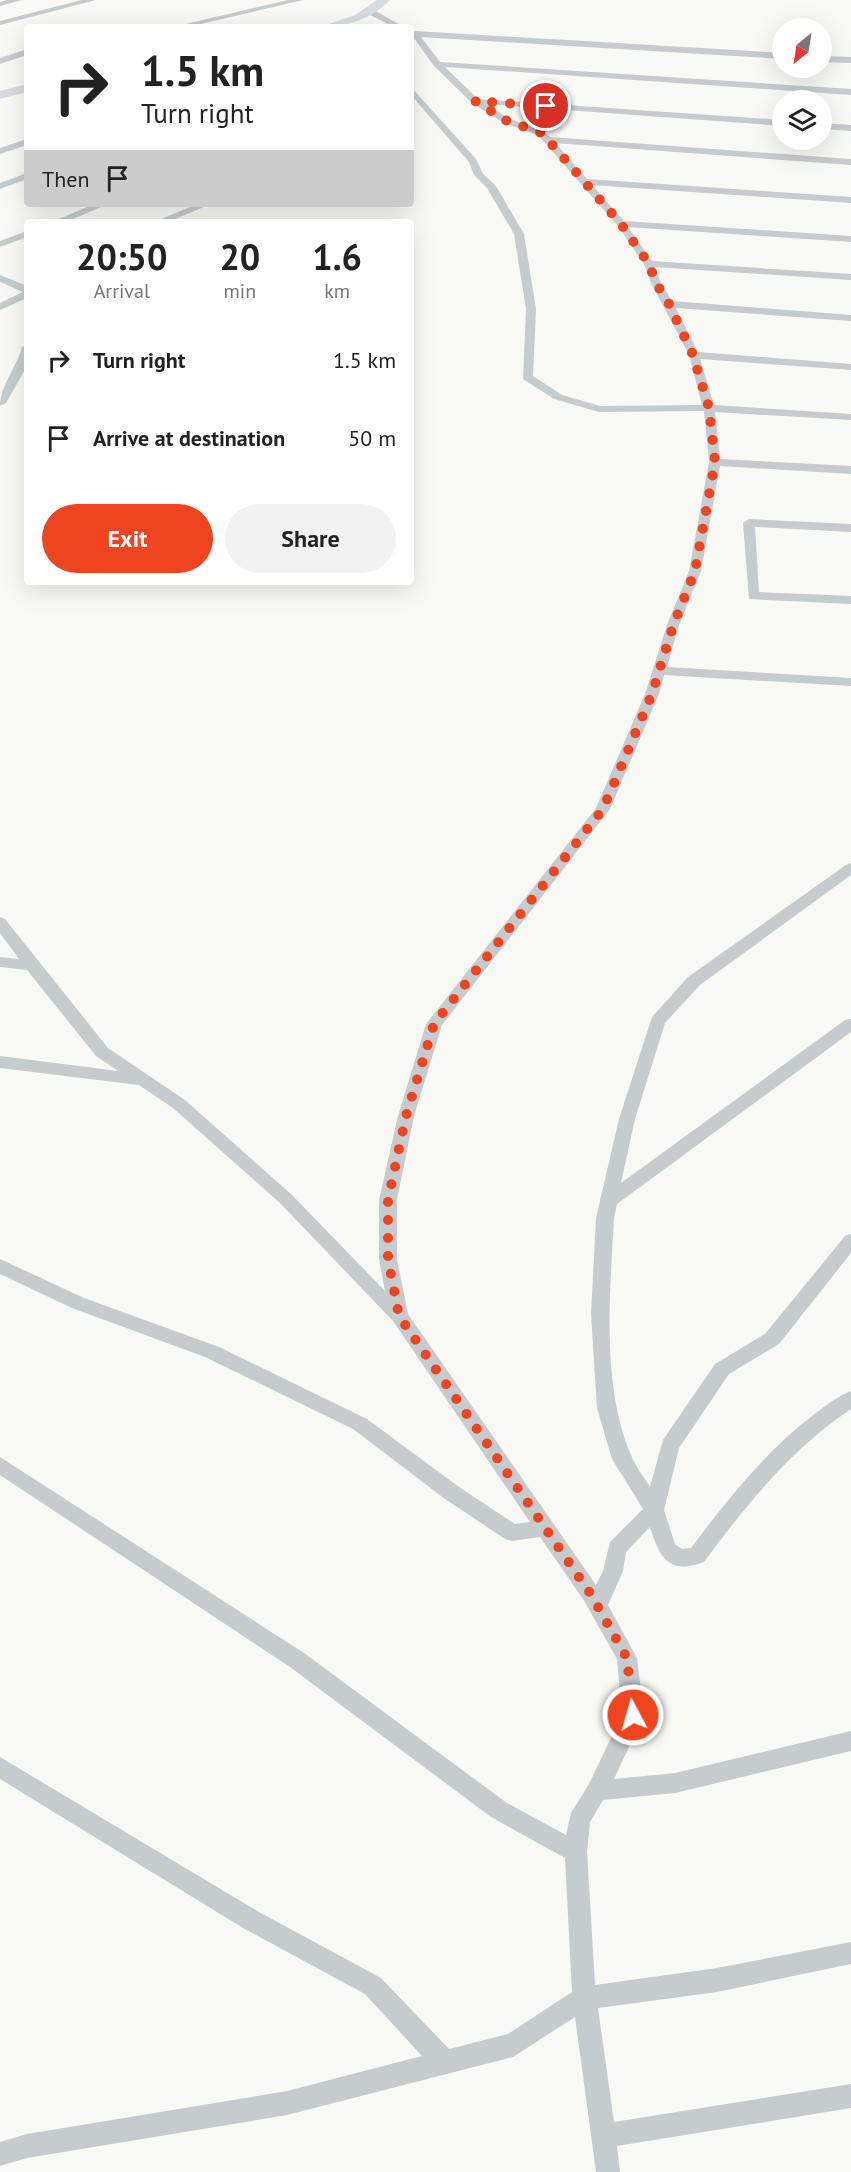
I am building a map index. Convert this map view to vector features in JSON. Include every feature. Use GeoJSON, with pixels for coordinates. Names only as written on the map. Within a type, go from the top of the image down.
{"type":"FeatureCollection","features":[{"type":"Feature","properties":{"kind":"street"},"geometry":{"type":"LineString","coordinates":[[0,4],[18,0]]}},
{"type":"Feature","properties":{"kind":"street"},"geometry":{"type":"LineString","coordinates":[[0,23],[92,0]]}},
{"type":"Feature","properties":{"kind":"street"},"geometry":{"type":"LineString","coordinates":[[191,24],[299,0]]}},
{"type":"Feature","properties":{"kind":"street"},"geometry":{"type":"LineString","coordinates":[[340,24],[369,11],[384,0]]}},
{"type":"Feature","properties":{"kind":"street"},"geometry":{"type":"LineString","coordinates":[[369,11],[394,24]]}},
{"type":"Feature","properties":{"kind":"street"},"geometry":{"type":"LineString","coordinates":[[414,35],[772,55]]}},
{"type":"Feature","properties":{"kind":"street"},"geometry":{"type":"LineString","coordinates":[[399,1316],[388,1259],[388,1200],[406,1116],[434,1024],[603,809],[652,694],[673,626],[695,571],[715,462],[709,408],[693,355],[669,304],[656,283],[649,264],[621,224],[587,182],[542,133],[507,121],[475,101],[437,64],[414,37]]}},
{"type":"Feature","properties":{"kind":"street"},"geometry":{"type":"LineString","coordinates":[[0,61],[24,53]]}},
{"type":"Feature","properties":{"kind":"street"},"geometry":{"type":"LineString","coordinates":[[832,59],[851,60]]}},
{"type":"Feature","properties":{"kind":"street"},"geometry":{"type":"LineString","coordinates":[[437,64],[851,92]]}},
{"type":"Feature","properties":{"kind":"street"},"geometry":{"type":"LineString","coordinates":[[0,95],[24,89]]}},
{"type":"Feature","properties":{"kind":"street"},"geometry":{"type":"LineString","coordinates":[[414,93],[473,161],[479,175],[491,186],[519,234],[531,309],[528,377],[558,397],[599,409],[709,408],[851,417]]}},
{"type":"Feature","properties":{"kind":"street"},"geometry":{"type":"LineString","coordinates":[[475,101],[772,122]]}},
{"type":"Feature","properties":{"kind":"street"},"geometry":{"type":"LineString","coordinates":[[832,127],[851,128]]}},
{"type":"Feature","properties":{"kind":"street"},"geometry":{"type":"LineString","coordinates":[[549,140],[851,162]]}},
{"type":"Feature","properties":{"kind":"street"},"geometry":{"type":"LineString","coordinates":[[0,151],[24,143]]}},
{"type":"Feature","properties":{"kind":"street"},"geometry":{"type":"LineString","coordinates":[[0,186],[24,177]]}},
{"type":"Feature","properties":{"kind":"street"},"geometry":{"type":"LineString","coordinates":[[587,182],[851,200]]}},
{"type":"Feature","properties":{"kind":"street"},"geometry":{"type":"LineString","coordinates":[[65,219],[95,207]]}},
{"type":"Feature","properties":{"kind":"street"},"geometry":{"type":"LineString","coordinates":[[167,219],[198,207]]}},
{"type":"Feature","properties":{"kind":"street"},"geometry":{"type":"LineString","coordinates":[[621,224],[851,238]]}},
{"type":"Feature","properties":{"kind":"street"},"geometry":{"type":"LineString","coordinates":[[0,244],[24,235]]}},
{"type":"Feature","properties":{"kind":"street"},"geometry":{"type":"LineString","coordinates":[[649,264],[851,277]]}},
{"type":"Feature","properties":{"kind":"street"},"geometry":{"type":"LineString","coordinates":[[0,278],[24,290]]}},
{"type":"Feature","properties":{"kind":"street"},"geometry":{"type":"LineString","coordinates":[[0,307],[24,294]]}},
{"type":"Feature","properties":{"kind":"street"},"geometry":{"type":"LineString","coordinates":[[669,304],[851,318]]}},
{"type":"Feature","properties":{"kind":"street"},"geometry":{"type":"LineString","coordinates":[[693,355],[851,367]]}},
{"type":"Feature","properties":{"kind":"street"},"geometry":{"type":"LineString","coordinates":[[0,403],[24,358]]}},
{"type":"Feature","properties":{"kind":"street"},"geometry":{"type":"LineString","coordinates":[[715,462],[851,470]]}},
{"type":"Feature","properties":{"kind":"street"},"geometry":{"type":"LineString","coordinates":[[851,528],[749,523],[753,596],[851,600]]}},
{"type":"Feature","properties":{"kind":"street"},"geometry":{"type":"LineString","coordinates":[[659,671],[851,682]]}},
{"type":"Feature","properties":{"kind":"street"},"geometry":{"type":"LineString","coordinates":[[851,868],[694,981],[658,1021],[627,1119],[605,1218],[600,1314],[606,1408],[622,1459],[654,1510],[667,1549],[679,1558],[697,1556],[745,1491],[792,1443],[834,1409],[851,1399]]}},
{"type":"Feature","properties":{"kind":"street"},"geometry":{"type":"LineString","coordinates":[[0,922],[102,1052],[179,1104],[286,1199],[399,1316],[545,1528],[597,1606],[627,1658],[633,1715],[597,1791],[579,1820],[576,1852],[581,1970],[608,2172]]}},
{"type":"Feature","properties":{"kind":"street"},"geometry":{"type":"LineString","coordinates":[[0,962],[32,965]]}},
{"type":"Feature","properties":{"kind":"street"},"geometry":{"type":"LineString","coordinates":[[609,1201],[851,1024]]}},
{"type":"Feature","properties":{"kind":"street"},"geometry":{"type":"LineString","coordinates":[[0,1062],[143,1080]]}},
{"type":"Feature","properties":{"kind":"street"},"geometry":{"type":"LineString","coordinates":[[597,1606],[613,1571],[617,1548],[654,1510],[669,1446],[722,1369],[772,1339],[851,1240]]}},
{"type":"Feature","properties":{"kind":"street"},"geometry":{"type":"LineString","coordinates":[[0,1266],[78,1304],[212,1352],[360,1424],[452,1493],[512,1533],[545,1528]]}},
{"type":"Feature","properties":{"kind":"street"},"geometry":{"type":"LineString","coordinates":[[0,1466],[297,1660],[499,1810],[576,1852]]}},
{"type":"Feature","properties":{"kind":"street"},"geometry":{"type":"LineString","coordinates":[[597,1791],[675,1783],[851,1741]]}},
{"type":"Feature","properties":{"kind":"street"},"geometry":{"type":"LineString","coordinates":[[0,1767],[251,1920],[373,1986],[444,2062]]}},
{"type":"Feature","properties":{"kind":"street"},"geometry":{"type":"LineString","coordinates":[[0,2154],[27,2146],[287,2103],[513,2045],[585,1998],[717,1980],[851,1953]]}},
{"type":"Feature","properties":{"kind":"street"},"geometry":{"type":"LineString","coordinates":[[602,2136],[851,2096]]}},
{"type":"Feature","properties":{"kind":"street"},"geometry":{"type":"LineString","coordinates":[[0,2143],[27,2146]]}},
{"type":"Feature","properties":{"kind":"route"},"geometry":{"type":"LineString","coordinates":[[546,106],[475,101],[507,121],[542,133],[587,182],[649,264],[656,283],[669,304],[693,355],[709,408],[715,462],[695,571],[673,626],[652,694],[603,809],[434,1024],[406,1116],[388,1200],[388,1259],[399,1316],[590,1593],[627,1658],[633,1715]]}}]}
